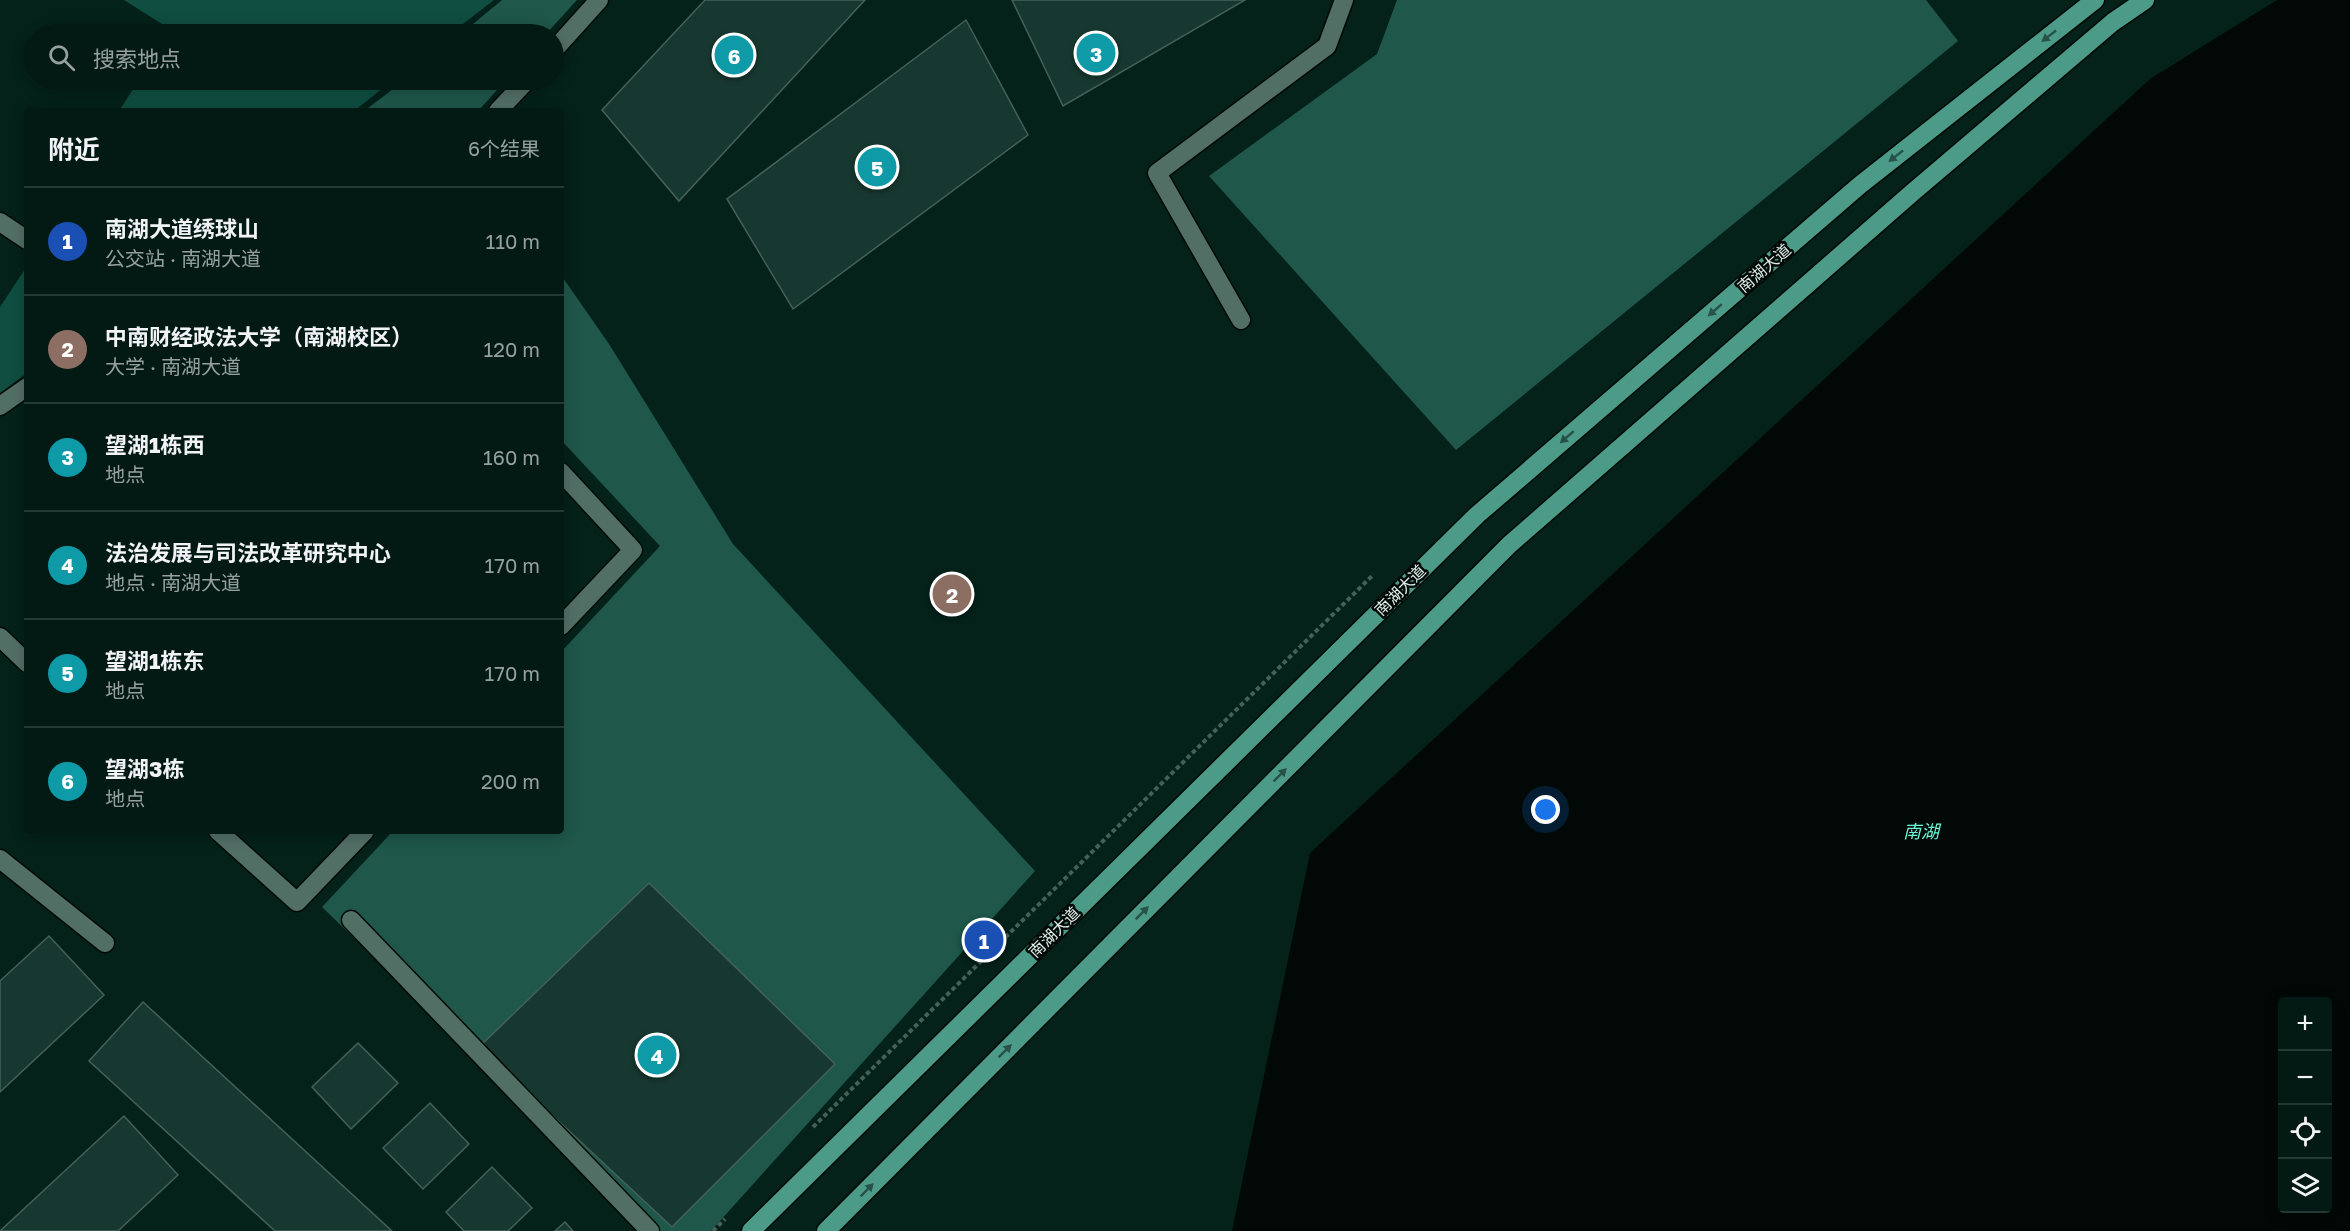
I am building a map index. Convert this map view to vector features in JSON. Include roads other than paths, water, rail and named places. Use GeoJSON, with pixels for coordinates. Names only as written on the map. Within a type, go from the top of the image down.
{"type":"FeatureCollection","features":[{"type":"Feature","properties":{"kind":"main road"},"geometry":{"type":"LineString","coordinates":[[2097,0],[2113,22]]}},
{"type":"Feature","properties":{"kind":"main road","name":"南湖大道"},"geometry":{"type":"LineString","coordinates":[[751,1231],[1477,515],[1860,185],[2097,0]]}},
{"type":"Feature","properties":{"kind":"main road"},"geometry":{"type":"LineString","coordinates":[[826,1231],[1509,545],[1913,192],[2113,22],[2145,0]]}},
{"type":"Feature","properties":{"kind":"street"},"geometry":{"type":"LineString","coordinates":[[564,39],[599,0]]}},
{"type":"Feature","properties":{"kind":"street"},"geometry":{"type":"LineString","coordinates":[[1241,320],[1157,173],[1327,46],[1344,0]]}},
{"type":"Feature","properties":{"kind":"street"},"geometry":{"type":"LineString","coordinates":[[501,108],[518,90]]}},
{"type":"Feature","properties":{"kind":"street"},"geometry":{"type":"LineString","coordinates":[[0,222],[24,238]]}},
{"type":"Feature","properties":{"kind":"street"},"geometry":{"type":"LineString","coordinates":[[0,406],[24,389]]}},
{"type":"Feature","properties":{"kind":"street"},"geometry":{"type":"LineString","coordinates":[[564,475],[633,550],[564,623]]}},
{"type":"Feature","properties":{"kind":"street"},"geometry":{"type":"LineString","coordinates":[[0,637],[24,660]]}},
{"type":"Feature","properties":{"kind":"street"},"geometry":{"type":"LineString","coordinates":[[221,834],[297,902],[362,834]]}},
{"type":"Feature","properties":{"kind":"street"},"geometry":{"type":"LineString","coordinates":[[0,858],[105,943]]}},
{"type":"Feature","properties":{"kind":"street"},"geometry":{"type":"LineString","coordinates":[[351,920],[650,1231]]}},
{"type":"Feature","properties":{"kind":"water","name":"南湖"},"geometry":{"type":"Polygon","coordinates":[[[2277,0],[2350,0],[2350,1231],[1232,1231],[1310,853],[2150,79],[2277,0]]]}},
{"type":"Feature","properties":{"kind":"place","name":"望湖1栋西"},"geometry":{"type":"Point","coordinates":[1096,53]}},
{"type":"Feature","properties":{"kind":"place","name":"望湖3栋"},"geometry":{"type":"Point","coordinates":[734,55]}},
{"type":"Feature","properties":{"kind":"place","name":"望湖1栋东"},"geometry":{"type":"Point","coordinates":[877,167]}},
{"type":"Feature","properties":{"kind":"place","name":"中南财经政法大学（南湖校区）"},"geometry":{"type":"Point","coordinates":[952,594]}},
{"type":"Feature","properties":{"kind":"place","name":"南湖大道绣球山"},"geometry":{"type":"Point","coordinates":[984,940]}},
{"type":"Feature","properties":{"kind":"place","name":"法治发展与司法改革研究中心"},"geometry":{"type":"Point","coordinates":[657,1055]}}]}
